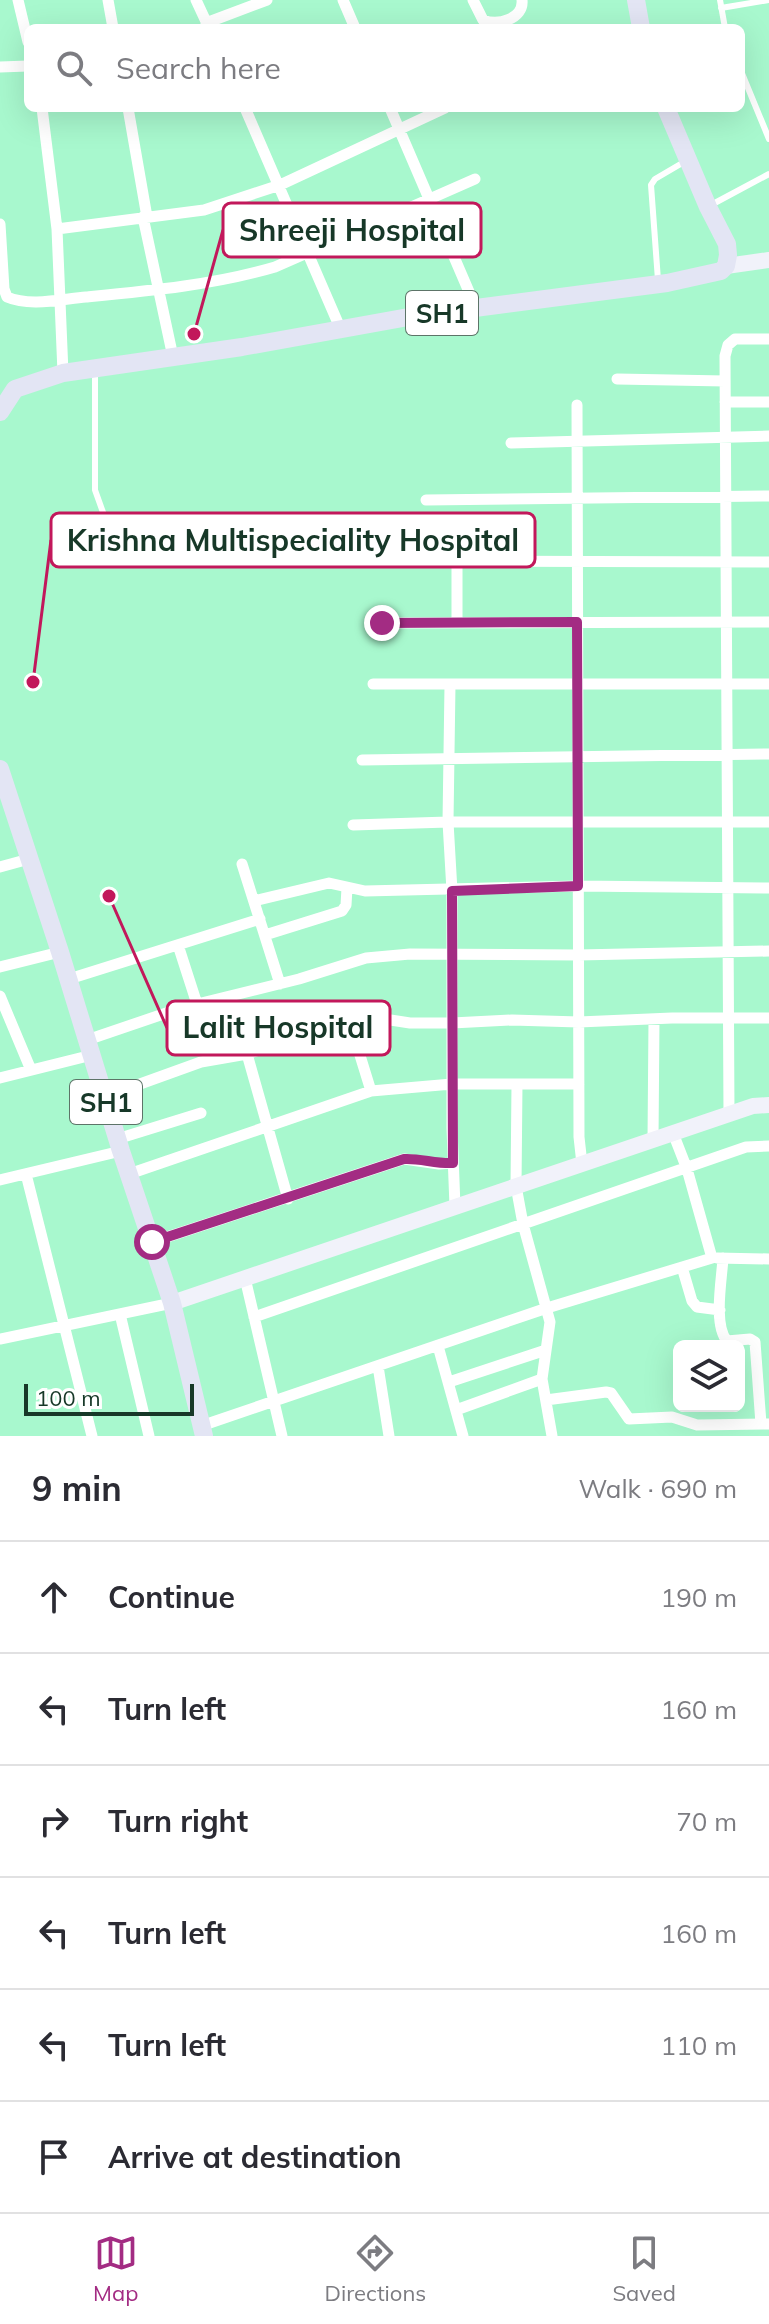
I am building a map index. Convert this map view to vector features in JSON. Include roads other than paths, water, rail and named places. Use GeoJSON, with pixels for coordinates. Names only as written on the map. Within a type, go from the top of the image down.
{"type":"FeatureCollection","features":[{"type":"Feature","properties":{"kind":"main road"},"geometry":{"type":"LineString","coordinates":[[636,0],[640,24]]}},
{"type":"Feature","properties":{"kind":"main road"},"geometry":{"type":"LineString","coordinates":[[668,112],[727,244],[726,266]]}},
{"type":"Feature","properties":{"kind":"main road","name":"SH1"},"geometry":{"type":"LineString","coordinates":[[0,412],[8,387],[63,373],[476,308],[659,284],[714,274],[726,266]]}},
{"type":"Feature","properties":{"kind":"main road","name":"SH1"},"geometry":{"type":"LineString","coordinates":[[0,769],[172,1303],[203,1431]]}},
{"type":"Feature","properties":{"kind":"street"},"geometry":{"type":"LineString","coordinates":[[18,0],[24,25]]}},
{"type":"Feature","properties":{"kind":"street"},"geometry":{"type":"LineString","coordinates":[[108,0],[112,24]]}},
{"type":"Feature","properties":{"kind":"street"},"geometry":{"type":"LineString","coordinates":[[196,0],[208,24]]}},
{"type":"Feature","properties":{"kind":"street"},"geometry":{"type":"LineString","coordinates":[[210,24],[267,0]]}},
{"type":"Feature","properties":{"kind":"street"},"geometry":{"type":"LineString","coordinates":[[343,0],[353,24]]}},
{"type":"Feature","properties":{"kind":"street"},"geometry":{"type":"LineString","coordinates":[[473,0],[483,20],[493,23],[519,14],[523,8],[522,0]]}},
{"type":"Feature","properties":{"kind":"street"},"geometry":{"type":"LineString","coordinates":[[0,67],[24,66]]}},
{"type":"Feature","properties":{"kind":"street"},"geometry":{"type":"LineString","coordinates":[[42,112],[57,229],[63,373]]}},
{"type":"Feature","properties":{"kind":"street"},"geometry":{"type":"LineString","coordinates":[[129,112],[145,217],[173,357]]}},
{"type":"Feature","properties":{"kind":"street"},"geometry":{"type":"LineString","coordinates":[[247,112],[341,330]]}},
{"type":"Feature","properties":{"kind":"street"},"geometry":{"type":"LineString","coordinates":[[392,112],[476,308]]}},
{"type":"Feature","properties":{"kind":"street"},"geometry":{"type":"LineString","coordinates":[[57,229],[204,210],[280,185],[436,112]]}},
{"type":"Feature","properties":{"kind":"street"},"geometry":{"type":"LineString","coordinates":[[0,224],[7,297],[22,301],[159,290],[249,275],[310,254],[475,179]]}},
{"type":"Feature","properties":{"kind":"street"},"geometry":{"type":"LineString","coordinates":[[726,266],[769,260]]}},
{"type":"Feature","properties":{"kind":"street"},"geometry":{"type":"LineString","coordinates":[[729,1114],[725,381],[728,345],[744,337],[769,339]]}},
{"type":"Feature","properties":{"kind":"street"},"geometry":{"type":"LineString","coordinates":[[617,379],[725,381]]}},
{"type":"Feature","properties":{"kind":"street"},"geometry":{"type":"LineString","coordinates":[[725,402],[769,402]]}},
{"type":"Feature","properties":{"kind":"street"},"geometry":{"type":"LineString","coordinates":[[577,405],[576,685],[582,1164]]}},
{"type":"Feature","properties":{"kind":"street"},"geometry":{"type":"LineString","coordinates":[[511,443],[769,436]]}},
{"type":"Feature","properties":{"kind":"street"},"geometry":{"type":"LineString","coordinates":[[426,500],[769,496]]}},
{"type":"Feature","properties":{"kind":"street"},"geometry":{"type":"LineString","coordinates":[[398,561],[769,562]]}},
{"type":"Feature","properties":{"kind":"street"},"geometry":{"type":"LineString","coordinates":[[457,561],[457,623]]}},
{"type":"Feature","properties":{"kind":"street"},"geometry":{"type":"LineString","coordinates":[[382,623],[769,622]]}},
{"type":"Feature","properties":{"kind":"street"},"geometry":{"type":"LineString","coordinates":[[373,684],[769,684]]}},
{"type":"Feature","properties":{"kind":"street"},"geometry":{"type":"LineString","coordinates":[[450,685],[448,822],[452,891],[455,1207]]}},
{"type":"Feature","properties":{"kind":"street"},"geometry":{"type":"LineString","coordinates":[[362,760],[769,754]]}},
{"type":"Feature","properties":{"kind":"street"},"geometry":{"type":"LineString","coordinates":[[353,825],[769,822]]}},
{"type":"Feature","properties":{"kind":"street"},"geometry":{"type":"LineString","coordinates":[[0,867],[29,859]]}},
{"type":"Feature","properties":{"kind":"street"},"geometry":{"type":"LineString","coordinates":[[242,864],[280,984]]}},
{"type":"Feature","properties":{"kind":"street"},"geometry":{"type":"LineString","coordinates":[[254,901],[322,883],[355,891],[578,886],[769,888]]}},
{"type":"Feature","properties":{"kind":"street"},"geometry":{"type":"LineString","coordinates":[[265,935],[342,911],[346,905],[347,888]]}},
{"type":"Feature","properties":{"kind":"street"},"geometry":{"type":"LineString","coordinates":[[69,979],[260,919]]}},
{"type":"Feature","properties":{"kind":"street"},"geometry":{"type":"LineString","coordinates":[[178,945],[197,1004]]}},
{"type":"Feature","properties":{"kind":"street"},"geometry":{"type":"LineString","coordinates":[[0,1078],[31,1070],[197,1004],[280,984],[366,958],[410,954],[578,955],[769,951]]}},
{"type":"Feature","properties":{"kind":"street"},"geometry":{"type":"LineString","coordinates":[[0,967],[60,952]]}},
{"type":"Feature","properties":{"kind":"street"},"geometry":{"type":"LineString","coordinates":[[0,996],[31,1070]]}},
{"type":"Feature","properties":{"kind":"street"},"geometry":{"type":"LineString","coordinates":[[104,1097],[201,1062],[247,1054],[371,1017],[410,1023],[769,1018]]}},
{"type":"Feature","properties":{"kind":"street"},"geometry":{"type":"LineString","coordinates":[[653,1140],[654,1019]]}},
{"type":"Feature","properties":{"kind":"street"},"geometry":{"type":"LineString","coordinates":[[350,1023],[371,1091]]}},
{"type":"Feature","properties":{"kind":"street"},"geometry":{"type":"LineString","coordinates":[[247,1054],[288,1199]]}},
{"type":"Feature","properties":{"kind":"street"},"geometry":{"type":"LineString","coordinates":[[129,1174],[371,1091],[452,1084],[579,1084]]}},
{"type":"Feature","properties":{"kind":"street"},"geometry":{"type":"LineString","coordinates":[[517,1084],[516,1186],[523,1224],[547,1308],[550,1330],[542,1379],[552,1436]]}},
{"type":"Feature","properties":{"kind":"street"},"geometry":{"type":"LineString","coordinates":[[0,1339],[172,1303],[753,1106],[769,1105]]}},
{"type":"Feature","properties":{"kind":"street"},"geometry":{"type":"LineString","coordinates":[[0,1180],[119,1145],[201,1113]]}},
{"type":"Feature","properties":{"kind":"street"},"geometry":{"type":"LineString","coordinates":[[546,1400],[606,1392],[611,1393],[629,1419],[672,1417],[697,1425],[765,1424],[755,1342],[750,1339],[727,1341],[723,1336],[717,1258],[673,1133]]}},
{"type":"Feature","properties":{"kind":"street"},"geometry":{"type":"LineString","coordinates":[[254,1317],[746,1147],[769,1146]]}},
{"type":"Feature","properties":{"kind":"street"},"geometry":{"type":"LineString","coordinates":[[152,1242],[404,1159],[453,1163]]}},
{"type":"Feature","properties":{"kind":"street"},"geometry":{"type":"LineString","coordinates":[[26,1174],[92,1436]]}},
{"type":"Feature","properties":{"kind":"street"},"geometry":{"type":"LineString","coordinates":[[203,1431],[274,1402],[547,1308],[717,1258],[769,1259]]}},
{"type":"Feature","properties":{"kind":"street"},"geometry":{"type":"LineString","coordinates":[[682,1267],[692,1301],[697,1307],[720,1310]]}},
{"type":"Feature","properties":{"kind":"street"},"geometry":{"type":"LineString","coordinates":[[245,1278],[282,1436]]}},
{"type":"Feature","properties":{"kind":"street"},"geometry":{"type":"LineString","coordinates":[[120,1314],[149,1436]]}},
{"type":"Feature","properties":{"kind":"street"},"geometry":{"type":"LineString","coordinates":[[438,1346],[463,1436]]}},
{"type":"Feature","properties":{"kind":"street"},"geometry":{"type":"LineString","coordinates":[[449,1382],[546,1350]]}},
{"type":"Feature","properties":{"kind":"street"},"geometry":{"type":"LineString","coordinates":[[378,1366],[389,1436]]}},
{"type":"Feature","properties":{"kind":"street"},"geometry":{"type":"LineString","coordinates":[[456,1410],[542,1379]]}},
{"type":"Feature","properties":{"kind":"lane"},"geometry":{"type":"LineString","coordinates":[[724,24],[721,4],[769,0]]}},
{"type":"Feature","properties":{"kind":"lane"},"geometry":{"type":"LineString","coordinates":[[745,81],[769,139]]}},
{"type":"Feature","properties":{"kind":"lane"},"geometry":{"type":"LineString","coordinates":[[659,284],[651,185],[655,179],[687,160]]}},
{"type":"Feature","properties":{"kind":"lane"},"geometry":{"type":"LineString","coordinates":[[708,207],[769,174]]}},
{"type":"Feature","properties":{"kind":"lane"},"geometry":{"type":"LineString","coordinates":[[95,369],[95,490],[109,529]]}},
{"type":"Feature","properties":{"kind":"place","name":"Shreeji Hospital"},"geometry":{"type":"Point","coordinates":[194,334]}},
{"type":"Feature","properties":{"kind":"place","name":"Krishna Multispeciality Hospital"},"geometry":{"type":"Point","coordinates":[33,682]}},
{"type":"Feature","properties":{"kind":"place","name":"Lalit Hospital"},"geometry":{"type":"Point","coordinates":[109,896]}}]}
